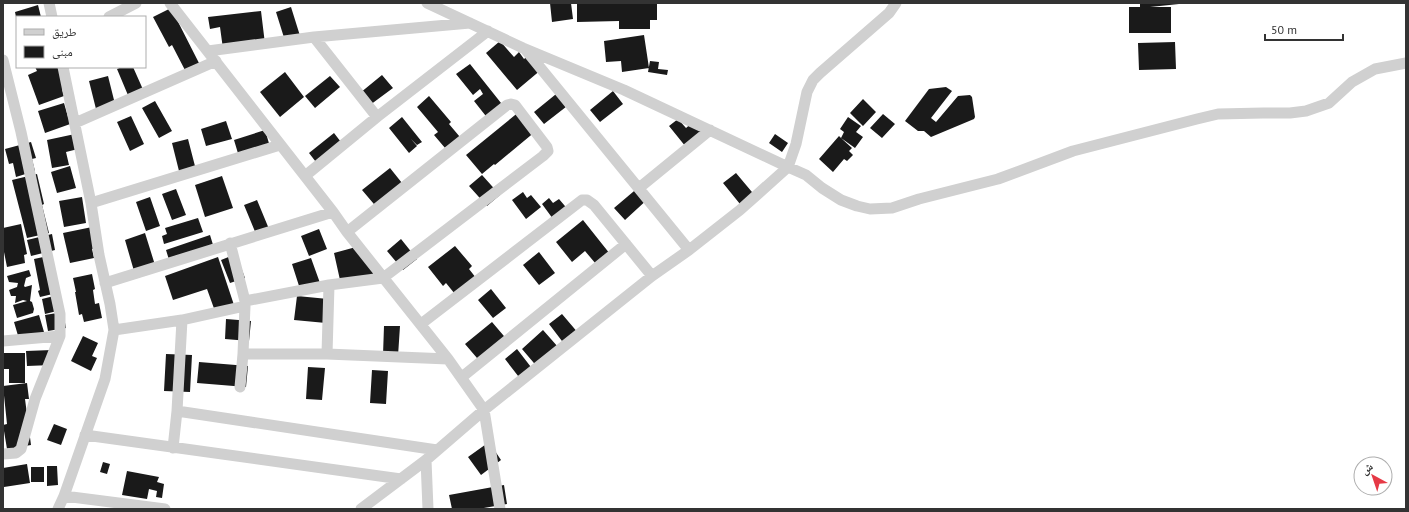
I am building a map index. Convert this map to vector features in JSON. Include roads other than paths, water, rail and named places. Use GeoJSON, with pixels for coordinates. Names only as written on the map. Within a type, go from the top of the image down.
{"type":"FeatureCollection","features":[{"type":"Feature","properties":{"kind":"street"},"geometry":{"type":"LineString","coordinates":[[49,3],[52,16]]}},
{"type":"Feature","properties":{"kind":"street"},"geometry":{"type":"LineString","coordinates":[[110,16],[136,3]]}},
{"type":"Feature","properties":{"kind":"street"},"geometry":{"type":"LineString","coordinates":[[170,3],[383,278],[462,376],[484,410],[500,509]]}},
{"type":"Feature","properties":{"kind":"street"},"geometry":{"type":"LineString","coordinates":[[427,3],[524,48],[624,90],[806,175],[822,188],[841,200],[870,209],[892,208],[919,199],[998,179],[1073,151],[1218,114],[1290,113],[1306,111],[1329,103],[1352,82],[1375,69],[1406,63]]}},
{"type":"Feature","properties":{"kind":"street"},"geometry":{"type":"LineString","coordinates":[[361,509],[426,460],[484,410],[652,276],[689,250],[740,210],[788,167],[796,144],[809,86],[820,73],[881,21],[896,3]]}},
{"type":"Feature","properties":{"kind":"street"},"geometry":{"type":"LineString","coordinates":[[208,51],[314,37],[471,23]]}},
{"type":"Feature","properties":{"kind":"street"},"geometry":{"type":"LineString","coordinates":[[305,176],[377,117],[488,31]]}},
{"type":"Feature","properties":{"kind":"street"},"geometry":{"type":"LineString","coordinates":[[314,37],[377,117]]}},
{"type":"Feature","properties":{"kind":"street"},"geometry":{"type":"LineString","coordinates":[[524,48],[689,250]]}},
{"type":"Feature","properties":{"kind":"street"},"geometry":{"type":"LineString","coordinates":[[3,60],[21,132],[60,314],[60,336],[35,399],[21,449],[16,453],[3,454]]}},
{"type":"Feature","properties":{"kind":"street"},"geometry":{"type":"LineString","coordinates":[[75,123],[216,61]]}},
{"type":"Feature","properties":{"kind":"street"},"geometry":{"type":"LineString","coordinates":[[58,509],[64,496],[105,379],[114,330],[99,255],[91,202],[63,68]]}},
{"type":"Feature","properties":{"kind":"street"},"geometry":{"type":"LineString","coordinates":[[114,330],[182,320],[245,303],[329,285],[383,278],[547,153],[547,147],[516,106],[511,104],[507,105],[348,232]]}},
{"type":"Feature","properties":{"kind":"street"},"geometry":{"type":"LineString","coordinates":[[639,188],[710,130]]}},
{"type":"Feature","properties":{"kind":"street"},"geometry":{"type":"LineString","coordinates":[[91,202],[280,145]]}},
{"type":"Feature","properties":{"kind":"street"},"geometry":{"type":"LineString","coordinates":[[421,324],[582,200],[587,200],[594,205],[652,276]]}},
{"type":"Feature","properties":{"kind":"street"},"geometry":{"type":"LineString","coordinates":[[105,283],[333,212]]}},
{"type":"Feature","properties":{"kind":"street"},"geometry":{"type":"LineString","coordinates":[[230,243],[245,303],[240,387]]}},
{"type":"Feature","properties":{"kind":"street"},"geometry":{"type":"LineString","coordinates":[[462,376],[626,244]]}},
{"type":"Feature","properties":{"kind":"street"},"geometry":{"type":"LineString","coordinates":[[327,354],[329,285]]}},
{"type":"Feature","properties":{"kind":"street"},"geometry":{"type":"LineString","coordinates":[[173,448],[177,411],[182,320]]}},
{"type":"Feature","properties":{"kind":"street"},"geometry":{"type":"LineString","coordinates":[[3,341],[60,336]]}},
{"type":"Feature","properties":{"kind":"street"},"geometry":{"type":"LineString","coordinates":[[243,354],[327,354],[448,359]]}},
{"type":"Feature","properties":{"kind":"street"},"geometry":{"type":"LineString","coordinates":[[177,411],[437,450]]}},
{"type":"Feature","properties":{"kind":"street"},"geometry":{"type":"LineString","coordinates":[[85,436],[401,479]]}},
{"type":"Feature","properties":{"kind":"street"},"geometry":{"type":"LineString","coordinates":[[426,460],[428,509]]}},
{"type":"Feature","properties":{"kind":"street"},"geometry":{"type":"LineString","coordinates":[[64,496],[98,505],[165,509]]}}]}
